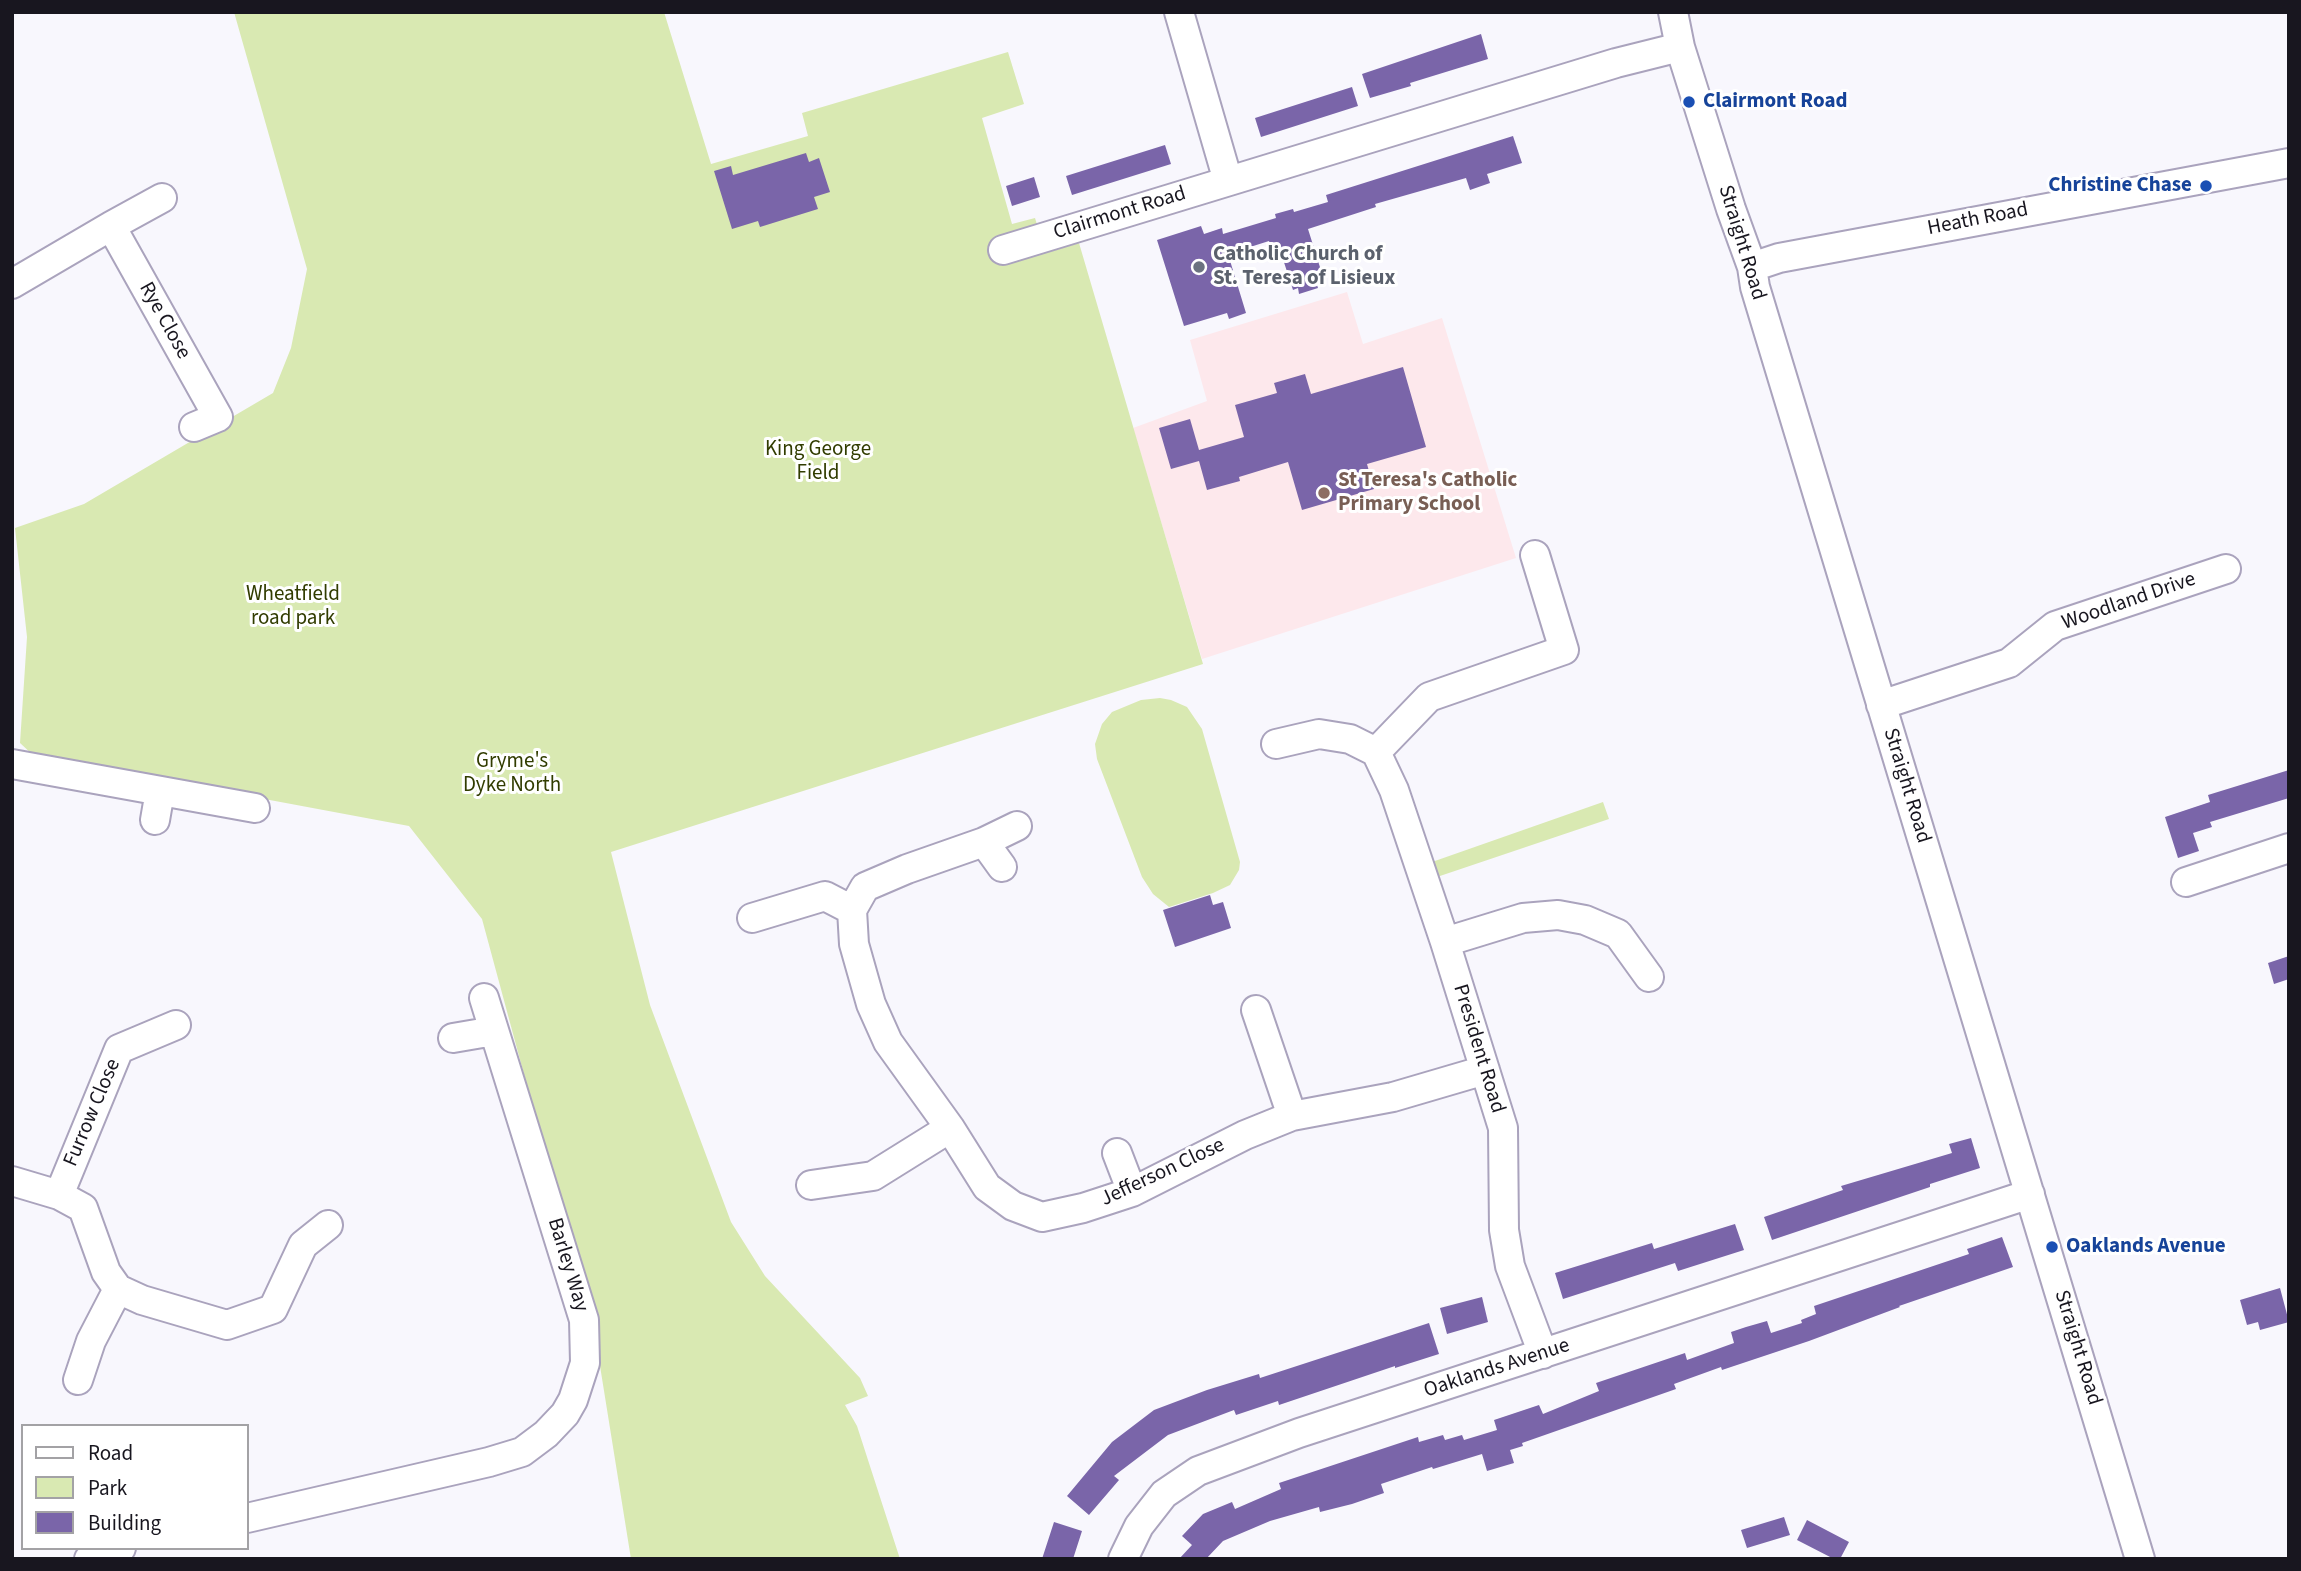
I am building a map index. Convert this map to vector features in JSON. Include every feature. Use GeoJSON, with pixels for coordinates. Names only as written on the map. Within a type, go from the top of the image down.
{"type":"FeatureCollection","features":[{"type":"Feature","properties":{"kind":"street"},"geometry":{"type":"LineString","coordinates":[[1179,12],[1228,181]]}},
{"type":"Feature","properties":{"kind":"street","name":"Straight Road"},"geometry":{"type":"LineString","coordinates":[[1673,12],[1681,47],[1731,209],[1752,267],[1755,287],[2140,1559]]}},
{"type":"Feature","properties":{"kind":"street","name":"Clairmont Road"},"geometry":{"type":"LineString","coordinates":[[1003,250],[1616,63],[1681,47]]}},
{"type":"Feature","properties":{"kind":"street","name":"Heath Road"},"geometry":{"type":"LineString","coordinates":[[1752,267],[1779,258],[2289,163]]}},
{"type":"Feature","properties":{"kind":"street"},"geometry":{"type":"LineString","coordinates":[[12,284],[162,198]]}},
{"type":"Feature","properties":{"kind":"street","name":"Rye Close"},"geometry":{"type":"LineString","coordinates":[[111,226],[206,422]]}},
{"type":"Feature","properties":{"kind":"street"},"geometry":{"type":"LineString","coordinates":[[1276,744],[1320,734],[1349,739],[1376,752],[1429,697],[1564,650],[1535,555]]}},
{"type":"Feature","properties":{"kind":"street","name":"Woodland Drive"},"geometry":{"type":"LineString","coordinates":[[1881,705],[2009,663],[2055,626],[2227,569]]}},
{"type":"Feature","properties":{"kind":"street","name":"President Road"},"geometry":{"type":"LineString","coordinates":[[1376,752],[1394,790],[1503,1128],[1504,1230],[1510,1266],[1543,1354]]}},
{"type":"Feature","properties":{"kind":"street"},"geometry":{"type":"LineString","coordinates":[[12,764],[255,808]]}},
{"type":"Feature","properties":{"kind":"street"},"geometry":{"type":"LineString","coordinates":[[155,820],[160,791]]}},
{"type":"Feature","properties":{"kind":"street"},"geometry":{"type":"LineString","coordinates":[[752,918],[825,896],[852,910],[866,887],[907,869],[984,842],[1017,826]]}},
{"type":"Feature","properties":{"kind":"street"},"geometry":{"type":"LineString","coordinates":[[984,842],[1002,867]]}},
{"type":"Feature","properties":{"kind":"street"},"geometry":{"type":"LineString","coordinates":[[2186,882],[2289,848]]}},
{"type":"Feature","properties":{"kind":"street","name":"Jefferson Close"},"geometry":{"type":"LineString","coordinates":[[852,910],[854,944],[872,1004],[888,1042],[950,1128],[987,1187],[1013,1206],[1042,1217],[1083,1208],[1132,1192],[1245,1135],[1292,1116],[1393,1097],[1485,1070]]}},
{"type":"Feature","properties":{"kind":"street"},"geometry":{"type":"LineString","coordinates":[[1445,942],[1524,918],[1558,915],[1585,920],[1618,934],[1649,977]]}},
{"type":"Feature","properties":{"kind":"street","name":"Barley Way"},"geometry":{"type":"LineString","coordinates":[[248,1518],[522,1452],[546,1434],[565,1414],[573,1400],[585,1363],[584,1320],[484,998]]}},
{"type":"Feature","properties":{"kind":"street"},"geometry":{"type":"LineString","coordinates":[[1256,1010],[1292,1116]]}},
{"type":"Feature","properties":{"kind":"street","name":"Furrow Close"},"geometry":{"type":"LineString","coordinates":[[59,1195],[119,1049],[176,1025]]}},
{"type":"Feature","properties":{"kind":"street"},"geometry":{"type":"LineString","coordinates":[[453,1038],[494,1031]]}},
{"type":"Feature","properties":{"kind":"street"},"geometry":{"type":"LineString","coordinates":[[811,1185],[873,1176],[950,1128]]}},
{"type":"Feature","properties":{"kind":"street"},"geometry":{"type":"LineString","coordinates":[[1117,1153],[1132,1192]]}},
{"type":"Feature","properties":{"kind":"street"},"geometry":{"type":"LineString","coordinates":[[12,1181],[59,1195],[83,1208],[106,1272],[118,1289],[142,1300],[227,1325],[274,1309],[303,1245],[328,1225]]}},
{"type":"Feature","properties":{"kind":"street","name":"Oaklands Avenue"},"geometry":{"type":"LineString","coordinates":[[1123,1559],[1139,1526],[1164,1494],[1198,1471],[1299,1433],[2030,1194]]}},
{"type":"Feature","properties":{"kind":"street"},"geometry":{"type":"LineString","coordinates":[[78,1380],[91,1340],[118,1289]]}},
{"type":"Feature","properties":{"kind":"street"},"geometry":{"type":"LineString","coordinates":[[89,1559],[115,1550]]}},
{"type":"Feature","properties":{"kind":"shaded area","name":"St Teresa's Catholic Primary School"},"geometry":{"type":"Polygon","coordinates":[[[1347,292],[1363,344],[1442,318],[1516,558],[1202,659],[1133,428],[1207,401],[1190,340],[1347,292]]]}},
{"type":"Feature","properties":{"kind":"green space"},"geometry":{"type":"Polygon","coordinates":[[[234,12],[664,12],[711,164],[808,136],[802,113],[1008,52],[1024,104],[982,118],[1012,224],[1035,218],[1046,253],[1079,243],[1203,664],[611,852],[650,1005],[731,1222],[765,1276],[860,1378],[868,1396],[845,1405],[857,1426],[900,1559],[631,1559],[596,1341],[482,919],[409,826],[34,756],[20,743],[27,637],[15,528],[84,504],[273,393],[291,348],[307,269],[234,12]]]}},
{"type":"Feature","properties":{"kind":"green space"},"geometry":{"type":"Polygon","coordinates":[[[1160,698],[1187,707],[1202,729],[1240,862],[1239,870],[1230,885],[1169,907],[1153,894],[1142,877],[1097,759],[1095,744],[1102,724],[1112,712],[1141,700],[1160,698]]]}},
{"type":"Feature","properties":{"kind":"green space"},"geometry":{"type":"Polygon","coordinates":[[[1603,802],[1609,819],[1437,877],[1432,862],[1603,802]]]}},
{"type":"Feature","properties":{"kind":"building"},"geometry":{"type":"Polygon","coordinates":[[[1481,34],[1488,59],[1370,98],[1362,74],[1481,34]]]}},
{"type":"Feature","properties":{"kind":"building"},"geometry":{"type":"Polygon","coordinates":[[[1352,87],[1358,106],[1261,137],[1255,118],[1352,87]]]}},
{"type":"Feature","properties":{"kind":"building","name":"Catholic Church of St. Teresa of Lisieux"},"geometry":{"type":"Polygon","coordinates":[[[1513,136],[1522,163],[1487,174],[1490,183],[1470,190],[1466,178],[1375,204],[1376,207],[1308,229],[1324,280],[1316,282],[1318,288],[1299,294],[1298,288],[1293,290],[1280,250],[1272,252],[1269,241],[1228,254],[1246,313],[1229,319],[1227,313],[1184,326],[1157,240],[1201,226],[1204,234],[1222,228],[1223,234],[1276,218],[1275,214],[1293,209],[1294,212],[1328,202],[1326,195],[1513,136]]]}},
{"type":"Feature","properties":{"kind":"building"},"geometry":{"type":"Polygon","coordinates":[[[1165,145],[1171,164],[1072,195],[1066,176],[1165,145]]]}},
{"type":"Feature","properties":{"kind":"building"},"geometry":{"type":"Polygon","coordinates":[[[806,153],[809,162],[819,158],[830,192],[814,197],[818,209],[760,227],[758,221],[732,229],[714,171],[731,166],[733,175],[806,153]]]}},
{"type":"Feature","properties":{"kind":"building"},"geometry":{"type":"Polygon","coordinates":[[[1034,177],[1040,197],[1012,206],[1006,186],[1034,177]]]}},
{"type":"Feature","properties":{"kind":"building"},"geometry":{"type":"Polygon","coordinates":[[[1403,367],[1426,447],[1367,464],[1374,489],[1302,510],[1288,462],[1239,477],[1240,481],[1207,490],[1199,461],[1171,469],[1159,428],[1190,419],[1199,450],[1244,437],[1235,405],[1277,393],[1274,383],[1305,374],[1311,394],[1403,367]]]}},
{"type":"Feature","properties":{"kind":"building"},"geometry":{"type":"Polygon","coordinates":[[[2289,770],[2289,798],[2210,822],[2212,827],[2193,833],[2199,851],[2178,858],[2165,817],[2210,802],[2208,795],[2289,770]]]}},
{"type":"Feature","properties":{"kind":"building"},"geometry":{"type":"Polygon","coordinates":[[[1210,895],[1213,905],[1223,902],[1231,928],[1175,947],[1163,910],[1210,895]]]}},
{"type":"Feature","properties":{"kind":"building"},"geometry":{"type":"Polygon","coordinates":[[[2289,956],[2289,979],[2274,984],[2268,963],[2289,956]]]}},
{"type":"Feature","properties":{"kind":"building"},"geometry":{"type":"Polygon","coordinates":[[[1971,1138],[1980,1168],[1772,1240],[1764,1217],[1843,1190],[1841,1186],[1952,1153],[1949,1144],[1971,1138]]]}},
{"type":"Feature","properties":{"kind":"building"},"geometry":{"type":"Polygon","coordinates":[[[1735,1224],[1744,1250],[1678,1271],[1675,1263],[1563,1299],[1555,1273],[1652,1243],[1654,1249],[1735,1224]]]}},
{"type":"Feature","properties":{"kind":"building"},"geometry":{"type":"Polygon","coordinates":[[[2002,1237],[2013,1267],[1899,1306],[1809,1341],[1722,1370],[1721,1367],[1674,1384],[1676,1389],[1522,1443],[1523,1446],[1510,1450],[1514,1463],[1487,1471],[1482,1454],[1433,1469],[1432,1467],[1381,1484],[1384,1493],[1352,1504],[1320,1512],[1319,1507],[1270,1521],[1223,1541],[1206,1559],[1179,1559],[1192,1545],[1182,1536],[1203,1514],[1232,1502],[1235,1509],[1281,1489],[1279,1483],[1418,1437],[1419,1442],[1443,1435],[1445,1440],[1462,1435],[1464,1440],[1497,1430],[1494,1420],[1539,1405],[1543,1414],[1599,1391],[1596,1383],[1685,1353],[1687,1360],[1734,1343],[1731,1332],[1746,1327],[1767,1321],[1771,1333],[1802,1323],[1801,1320],[1816,1314],[1814,1306],[1969,1254],[1967,1249],[2002,1237]]]}},
{"type":"Feature","properties":{"kind":"building"},"geometry":{"type":"Polygon","coordinates":[[[2280,1288],[2289,1322],[2260,1330],[2258,1322],[2247,1325],[2240,1300],[2280,1288]]]}},
{"type":"Feature","properties":{"kind":"building"},"geometry":{"type":"Polygon","coordinates":[[[1482,1297],[1488,1322],[1447,1334],[1440,1308],[1482,1297]]]}},
{"type":"Feature","properties":{"kind":"building"},"geometry":{"type":"Polygon","coordinates":[[[1429,1323],[1439,1354],[1279,1405],[1278,1401],[1236,1415],[1234,1410],[1168,1435],[1114,1476],[1119,1480],[1089,1515],[1067,1496],[1112,1442],[1154,1410],[1207,1390],[1259,1374],[1260,1378],[1429,1323]]]}},
{"type":"Feature","properties":{"kind":"building"},"geometry":{"type":"Polygon","coordinates":[[[1784,1517],[1790,1535],[1747,1548],[1741,1530],[1784,1517]]]}},
{"type":"Feature","properties":{"kind":"building"},"geometry":{"type":"Polygon","coordinates":[[[1807,1520],[1849,1542],[1840,1559],[1834,1559],[1797,1540],[1807,1520]]]}},
{"type":"Feature","properties":{"kind":"building"},"geometry":{"type":"Polygon","coordinates":[[[1054,1522],[1082,1531],[1073,1559],[1042,1559],[1054,1522]]]}},
{"type":"Feature","properties":{"kind":"place","name":"Clairmont Road"},"geometry":{"type":"Point","coordinates":[1689,102]}},
{"type":"Feature","properties":{"kind":"place","name":"Christine Chase"},"geometry":{"type":"Point","coordinates":[2206,186]}},
{"type":"Feature","properties":{"kind":"place","name":"Catholic Church of St. Teresa of Lisieux"},"geometry":{"type":"Point","coordinates":[1199,267]}},
{"type":"Feature","properties":{"kind":"place","name":"St Teresa's Catholic Primary School"},"geometry":{"type":"Point","coordinates":[1324,493]}},
{"type":"Feature","properties":{"kind":"place","name":"Oaklands Avenue"},"geometry":{"type":"Point","coordinates":[2052,1247]}},
{"type":"Feature","properties":{"kind":"park label","name":"King George Field"},"geometry":{"type":"Point","coordinates":[818,462]}},
{"type":"Feature","properties":{"kind":"park label","name":"Wheatfield road park"},"geometry":{"type":"Point","coordinates":[293,607]}},
{"type":"Feature","properties":{"kind":"park label","name":"Gryme's Dyke North"},"geometry":{"type":"Point","coordinates":[512,774]}}]}
